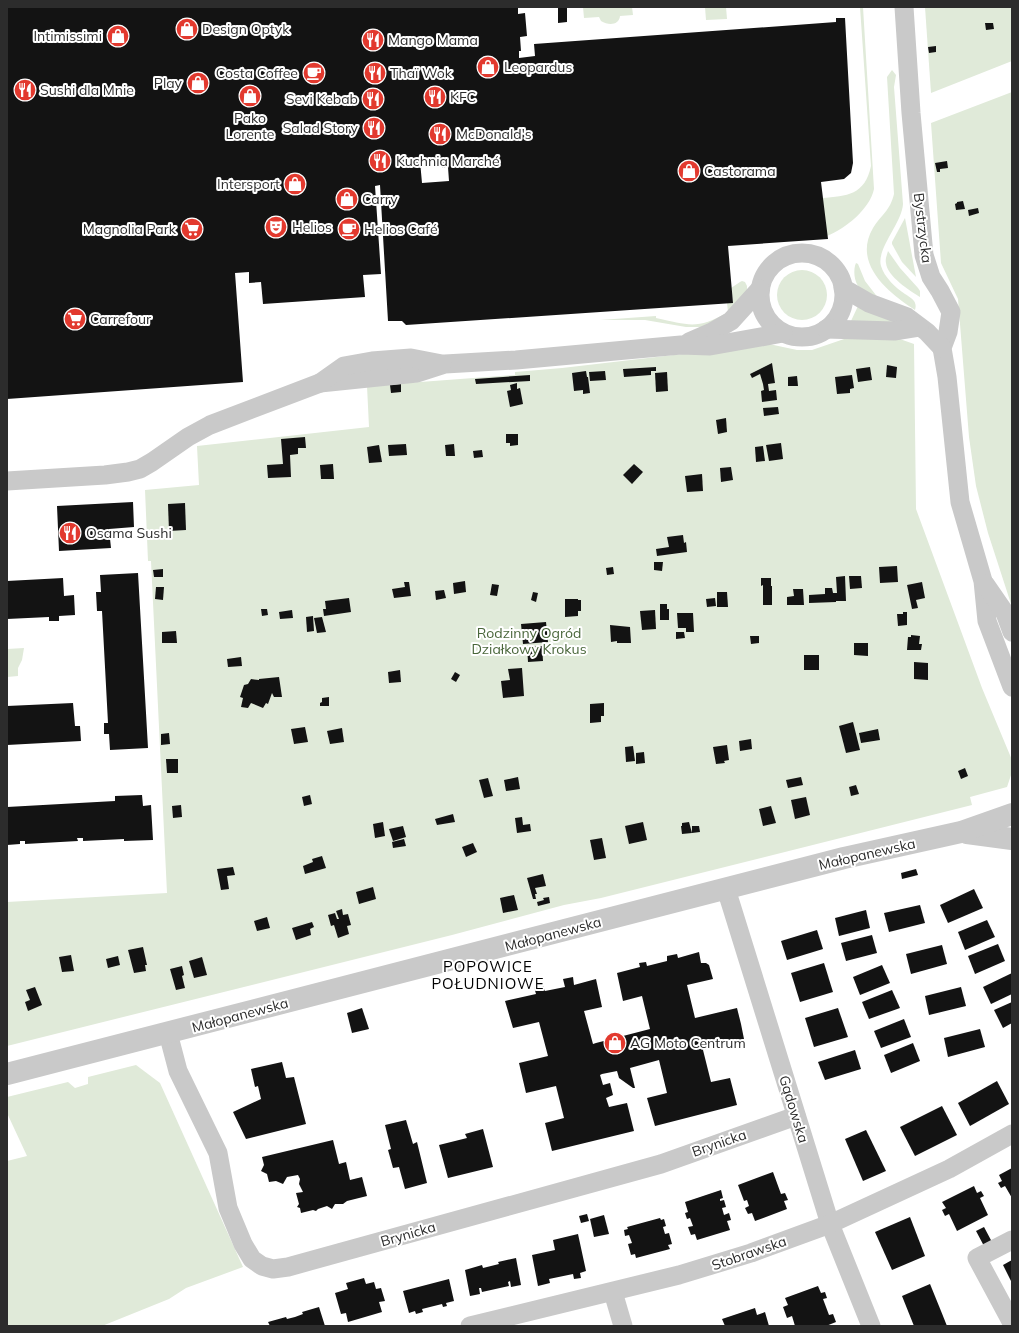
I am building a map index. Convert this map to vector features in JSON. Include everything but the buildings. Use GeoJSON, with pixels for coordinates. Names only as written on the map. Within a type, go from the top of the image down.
{"type":"FeatureCollection","features":[{"type":"Feature","properties":{"kind":"street","name":"Bystrzycka"},"geometry":{"type":"LineString","coordinates":[[904,7],[911,113],[924,255],[931,277],[951,312],[948,332],[942,348],[947,377],[960,502],[983,581],[987,621],[1012,687]]}},
{"type":"Feature","properties":{"kind":"street"},"geometry":{"type":"LineString","coordinates":[[681,345],[712,332],[731,321],[760,288],[765,276],[773,264],[785,257],[798,254],[812,254],[824,259],[833,267],[840,277],[843,288],[843,300],[835,321],[826,329],[814,335],[800,337],[791,336],[783,333],[772,325],[764,314],[760,302],[760,288]]}},
{"type":"Feature","properties":{"kind":"street"},"geometry":{"type":"LineString","coordinates":[[843,288],[869,303],[907,317],[930,335],[942,348]]}},
{"type":"Feature","properties":{"kind":"street"},"geometry":{"type":"LineString","coordinates":[[826,329],[894,331],[919,327]]}},
{"type":"Feature","properties":{"kind":"street"},"geometry":{"type":"LineString","coordinates":[[7,481],[105,475],[140,469],[188,437],[210,425],[320,383],[344,366],[372,361],[411,358],[445,364],[516,360],[681,345],[710,346],[783,333]]}},
{"type":"Feature","properties":{"kind":"street","name":"Bystrzycka"},"geometry":{"type":"LineString","coordinates":[[983,581],[1005,613],[1012,632]]}},
{"type":"Feature","properties":{"kind":"street","name":"Małopanewska"},"geometry":{"type":"LineString","coordinates":[[7,1074],[844,858],[961,832],[1012,814]]}},
{"type":"Feature","properties":{"kind":"street","name":"Małopanewska"},"geometry":{"type":"LineString","coordinates":[[961,832],[1012,839]]}},
{"type":"Feature","properties":{"kind":"street","name":"Gądowska"},"geometry":{"type":"LineString","coordinates":[[726,889],[830,1224],[871,1326]]}},
{"type":"Feature","properties":{"kind":"street","name":"Brynicka"},"geometry":{"type":"LineString","coordinates":[[168,1033],[178,1071],[218,1153],[228,1208],[243,1244],[252,1259],[262,1266],[273,1268],[288,1267],[661,1164],[796,1116]]}},
{"type":"Feature","properties":{"kind":"street","name":"Stobrawska"},"geometry":{"type":"LineString","coordinates":[[470,1326],[613,1292],[751,1254],[830,1224],[949,1169],[1012,1134]]}},
{"type":"Feature","properties":{"kind":"street"},"geometry":{"type":"LineString","coordinates":[[1012,1240],[977,1258],[1012,1323]]}},
{"type":"Feature","properties":{"kind":"street"},"geometry":{"type":"LineString","coordinates":[[613,1292],[623,1326]]}},
{"type":"Feature","properties":{"kind":"green space"},"geometry":{"type":"Polygon","coordinates":[[[583,7],[632,7],[633,15],[620,16],[616,23],[607,24],[601,21],[599,17],[584,18],[583,7]]]}},
{"type":"Feature","properties":{"kind":"green space"},"geometry":{"type":"Polygon","coordinates":[[[705,7],[726,7],[727,19],[706,20],[705,7]]]}},
{"type":"Feature","properties":{"kind":"green space"},"geometry":{"type":"Polygon","coordinates":[[[860,7],[863,7],[874,189],[868,204],[856,217],[841,229],[827,236],[822,198],[847,195],[854,192],[864,183],[871,166],[860,7]]]}},
{"type":"Feature","properties":{"kind":"green space"},"geometry":{"type":"Polygon","coordinates":[[[925,7],[1012,7],[1012,61],[931,93],[925,7]]]}},
{"type":"Feature","properties":{"kind":"green space"},"geometry":{"type":"Polygon","coordinates":[[[892,70],[896,75],[894,87],[903,204],[902,211],[880,259],[881,266],[885,274],[898,289],[914,301],[916,306],[915,310],[895,295],[876,276],[870,265],[867,254],[868,241],[873,228],[888,209],[894,194],[887,77],[892,70]]]}},
{"type":"Feature","properties":{"kind":"green space"},"geometry":{"type":"Polygon","coordinates":[[[1012,92],[1012,607],[988,533],[976,486],[969,437],[958,299],[941,263],[931,123],[1012,92]]]}},
{"type":"Feature","properties":{"kind":"green space"},"geometry":{"type":"Polygon","coordinates":[[[905,218],[916,277],[902,262],[892,244],[905,218]]]}},
{"type":"Feature","properties":{"kind":"green space"},"geometry":{"type":"Polygon","coordinates":[[[888,251],[900,268],[918,288],[920,291],[920,297],[900,283],[890,273],[886,262],[888,251]]]}},
{"type":"Feature","properties":{"kind":"green space"},"geometry":{"type":"Polygon","coordinates":[[[856,263],[858,264],[865,281],[879,299],[857,285],[854,275],[856,263]]]}},
{"type":"Feature","properties":{"kind":"green space"},"geometry":{"type":"Polygon","coordinates":[[[802,270],[811,272],[822,281],[827,295],[825,304],[816,315],[802,320],[793,318],[782,309],[777,295],[779,286],[788,275],[802,270]]]}},
{"type":"Feature","properties":{"kind":"green space"},"geometry":{"type":"Polygon","coordinates":[[[742,281],[745,282],[747,290],[734,310],[703,327],[686,327],[645,320],[600,320],[656,316],[656,318],[685,324],[700,324],[708,322],[728,312],[727,303],[733,303],[731,288],[742,281]]]}},
{"type":"Feature","properties":{"kind":"green space"},"geometry":{"type":"Polygon","coordinates":[[[858,306],[901,323],[851,321],[858,306]]]}},
{"type":"Feature","properties":{"kind":"green space","name":"Rodzinny Ogród Działkowy Krokus"},"geometry":{"type":"Polygon","coordinates":[[[847,338],[897,338],[914,344],[916,509],[982,688],[1012,760],[1012,772],[1007,787],[970,797],[972,805],[601,898],[564,905],[452,935],[7,1046],[7,902],[167,893],[151,561],[148,561],[145,490],[199,485],[197,446],[369,427],[367,386],[515,375],[515,372],[769,344],[797,350],[812,350],[847,338]]]}},
{"type":"Feature","properties":{"kind":"green space"},"geometry":{"type":"Polygon","coordinates":[[[24,648],[22,660],[18,668],[18,676],[7,677],[7,649],[24,648]]]}},
{"type":"Feature","properties":{"kind":"green space"},"geometry":{"type":"Polygon","coordinates":[[[136,1065],[160,1083],[243,1267],[186,1288],[169,1299],[102,1326],[7,1326],[7,1161],[27,1156],[7,1113],[7,1097],[68,1082],[75,1088],[88,1084],[88,1077],[136,1065]]]}},
{"type":"Feature","properties":{"kind":"place","name":"Design Optyk"},"geometry":{"type":"Point","coordinates":[187,29]}},
{"type":"Feature","properties":{"kind":"place","name":"Intimissimi"},"geometry":{"type":"Point","coordinates":[118,36]}},
{"type":"Feature","properties":{"kind":"place","name":"Mango Mama"},"geometry":{"type":"Point","coordinates":[373,40]}},
{"type":"Feature","properties":{"kind":"place","name":"Leopardus"},"geometry":{"type":"Point","coordinates":[488,67]}},
{"type":"Feature","properties":{"kind":"place","name":"Costa Coffee"},"geometry":{"type":"Point","coordinates":[314,73]}},
{"type":"Feature","properties":{"kind":"place","name":"Thaï Wok"},"geometry":{"type":"Point","coordinates":[375,73]}},
{"type":"Feature","properties":{"kind":"place","name":"Play"},"geometry":{"type":"Point","coordinates":[198,83]}},
{"type":"Feature","properties":{"kind":"place","name":"Sushi dla Mnie"},"geometry":{"type":"Point","coordinates":[25,90]}},
{"type":"Feature","properties":{"kind":"place","name":"Pako Lorente"},"geometry":{"type":"Point","coordinates":[250,96]}},
{"type":"Feature","properties":{"kind":"place","name":"KFC"},"geometry":{"type":"Point","coordinates":[435,97]}},
{"type":"Feature","properties":{"kind":"place","name":"Sevi Kebab"},"geometry":{"type":"Point","coordinates":[373,99]}},
{"type":"Feature","properties":{"kind":"place","name":"Salad Story"},"geometry":{"type":"Point","coordinates":[374,128]}},
{"type":"Feature","properties":{"kind":"place","name":"McDonald's"},"geometry":{"type":"Point","coordinates":[440,134]}},
{"type":"Feature","properties":{"kind":"place","name":"Kuchnia Marché"},"geometry":{"type":"Point","coordinates":[380,161]}},
{"type":"Feature","properties":{"kind":"place","name":"Castorama"},"geometry":{"type":"Point","coordinates":[689,171]}},
{"type":"Feature","properties":{"kind":"place","name":"Intersport"},"geometry":{"type":"Point","coordinates":[295,184]}},
{"type":"Feature","properties":{"kind":"place","name":"Carry"},"geometry":{"type":"Point","coordinates":[347,199]}},
{"type":"Feature","properties":{"kind":"place","name":"Helios"},"geometry":{"type":"Point","coordinates":[276,227]}},
{"type":"Feature","properties":{"kind":"place","name":"Magnolia Park"},"geometry":{"type":"Point","coordinates":[192,229]}},
{"type":"Feature","properties":{"kind":"place","name":"Helios Café"},"geometry":{"type":"Point","coordinates":[349,229]}},
{"type":"Feature","properties":{"kind":"place","name":"Carrefour"},"geometry":{"type":"Point","coordinates":[75,319]}},
{"type":"Feature","properties":{"kind":"place","name":"Osama Sushi"},"geometry":{"type":"Point","coordinates":[70,533]}},
{"type":"Feature","properties":{"kind":"place","name":"AG Moto Centrum"},"geometry":{"type":"Point","coordinates":[615,1043]}},
{"type":"Feature","properties":{"kind":"district","name":"POPOWICE POŁUDNIOWE"},"geometry":{"type":"Point","coordinates":[488,974]}}]}
